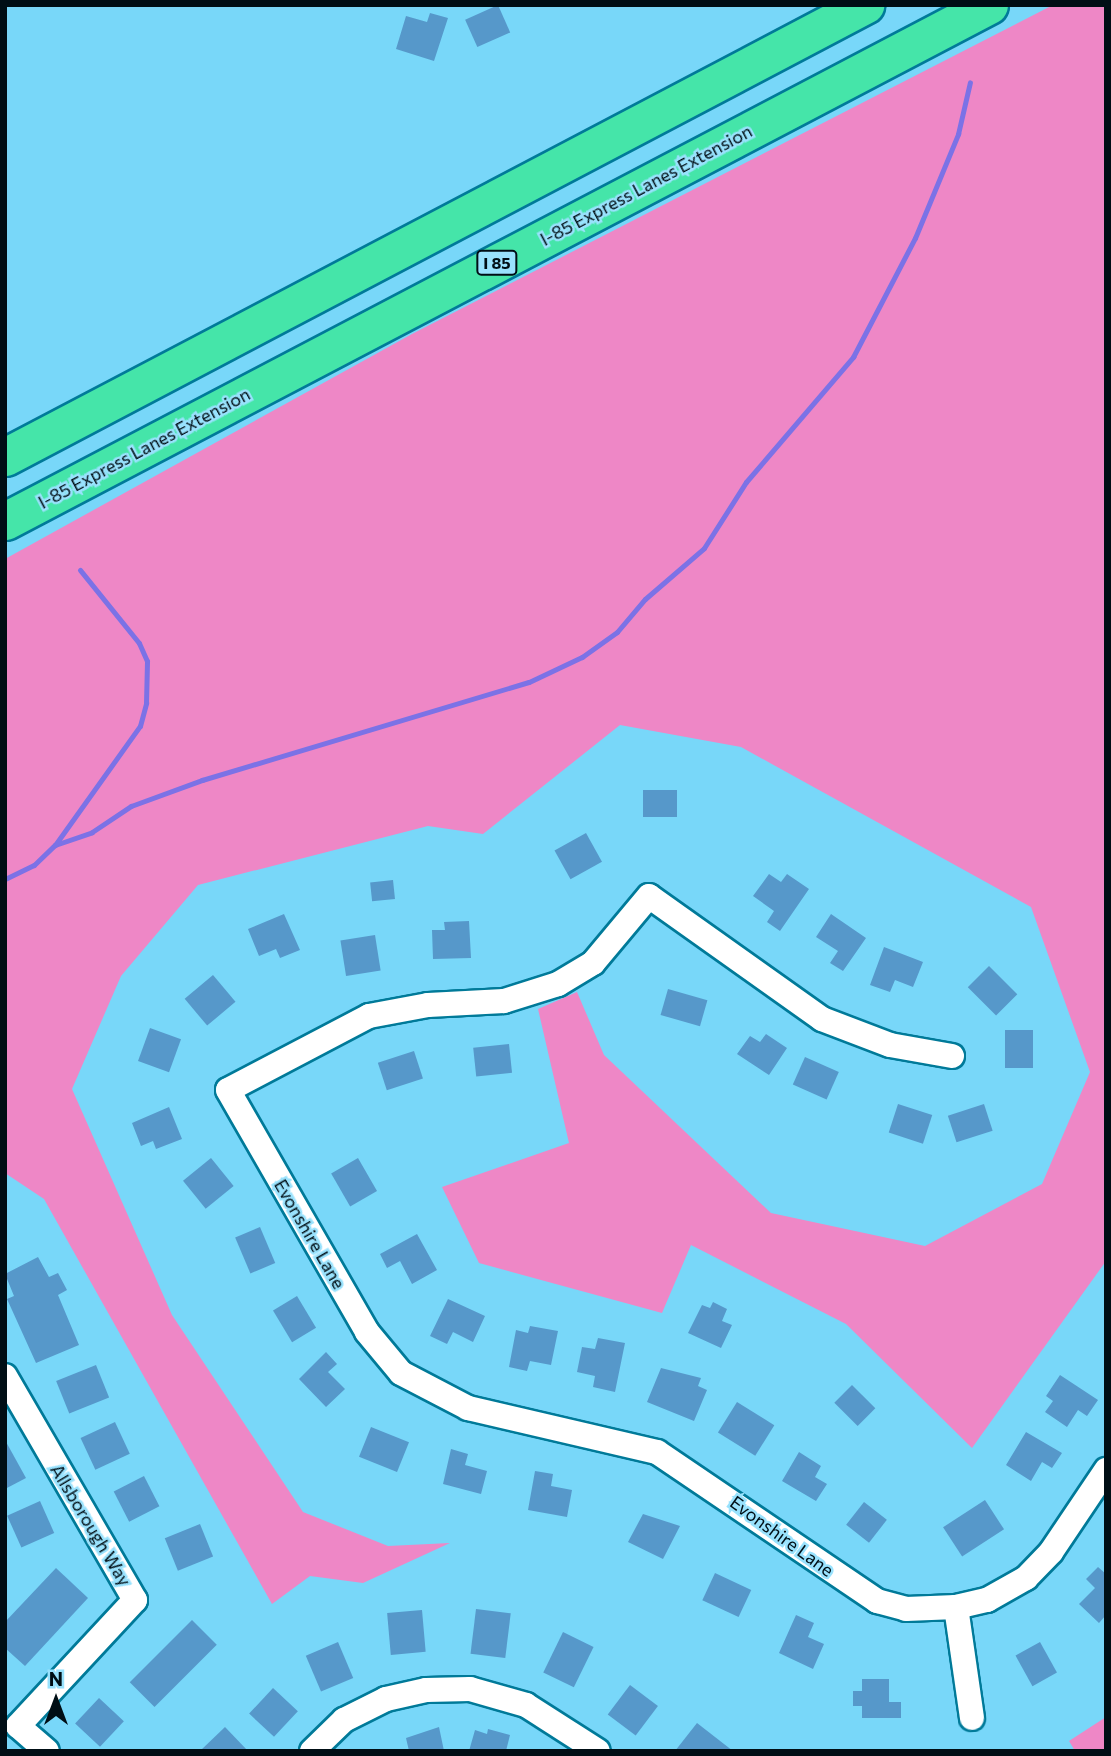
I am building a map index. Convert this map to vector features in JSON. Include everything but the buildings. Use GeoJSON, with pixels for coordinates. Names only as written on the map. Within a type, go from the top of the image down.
{"type":"FeatureCollection","features":[{"type":"Feature","properties":{"kind":"highway"},"geometry":{"type":"LineString","coordinates":[[5,457],[865,5]]}},
{"type":"Feature","properties":{"kind":"highway","name":"I-85 Express Lanes Extension"},"geometry":{"type":"LineString","coordinates":[[5,521],[989,5]]}},
{"type":"Feature","properties":{"kind":"street","name":"Evonshire Lane"},"geometry":{"type":"LineString","coordinates":[[952,1056],[890,1045],[822,1019],[649,896],[593,963],[558,984],[503,1001],[428,1005],[369,1016],[228,1090],[367,1332],[401,1373],[468,1408],[657,1452],[877,1601],[906,1609],[956,1607],[987,1600],[1026,1578],[1051,1552],[1106,1470]]}},
{"type":"Feature","properties":{"kind":"street","name":"Allsborough Way"},"geometry":{"type":"LineString","coordinates":[[5,1376],[135,1600],[18,1726],[47,1751]]}},
{"type":"Feature","properties":{"kind":"street"},"geometry":{"type":"LineString","coordinates":[[956,1607],[972,1718]]}},
{"type":"Feature","properties":{"kind":"street"},"geometry":{"type":"LineString","coordinates":[[312,1751],[344,1720],[386,1699],[426,1690],[470,1689],[526,1705],[598,1751]]}},
{"type":"Feature","properties":{"kind":"shaded area"},"geometry":{"type":"Polygon","coordinates":[[[1053,5],[1106,5],[1106,1261],[972,1448],[846,1324],[691,1245],[662,1313],[479,1263],[442,1187],[569,1143],[538,1009],[577,992],[604,1055],[771,1213],[925,1246],[1042,1184],[1090,1072],[1031,907],[741,747],[620,725],[483,834],[428,826],[198,885],[121,976],[72,1089],[172,1315],[303,1512],[388,1546],[450,1543],[363,1583],[310,1576],[272,1604],[44,1199],[5,1173],[5,559],[412,334],[1053,5]]]}},
{"type":"Feature","properties":{"kind":"shaded area"},"geometry":{"type":"Polygon","coordinates":[[[1106,1717],[1106,1751],[1075,1751],[1069,1741],[1106,1717]]]}},
{"type":"Feature","properties":{"kind":"waterway"},"geometry":{"type":"LineString","coordinates":[[55,845],[92,832],[131,806],[202,780],[529,682],[582,657],[617,632],[645,599],[704,548],[746,482],[853,357],[915,238],[958,134],[970,82]]}},
{"type":"Feature","properties":{"kind":"waterway"},"geometry":{"type":"LineString","coordinates":[[5,879],[34,865],[55,845],[140,726],[146,703],[147,661],[139,643],[80,570]]}}]}
